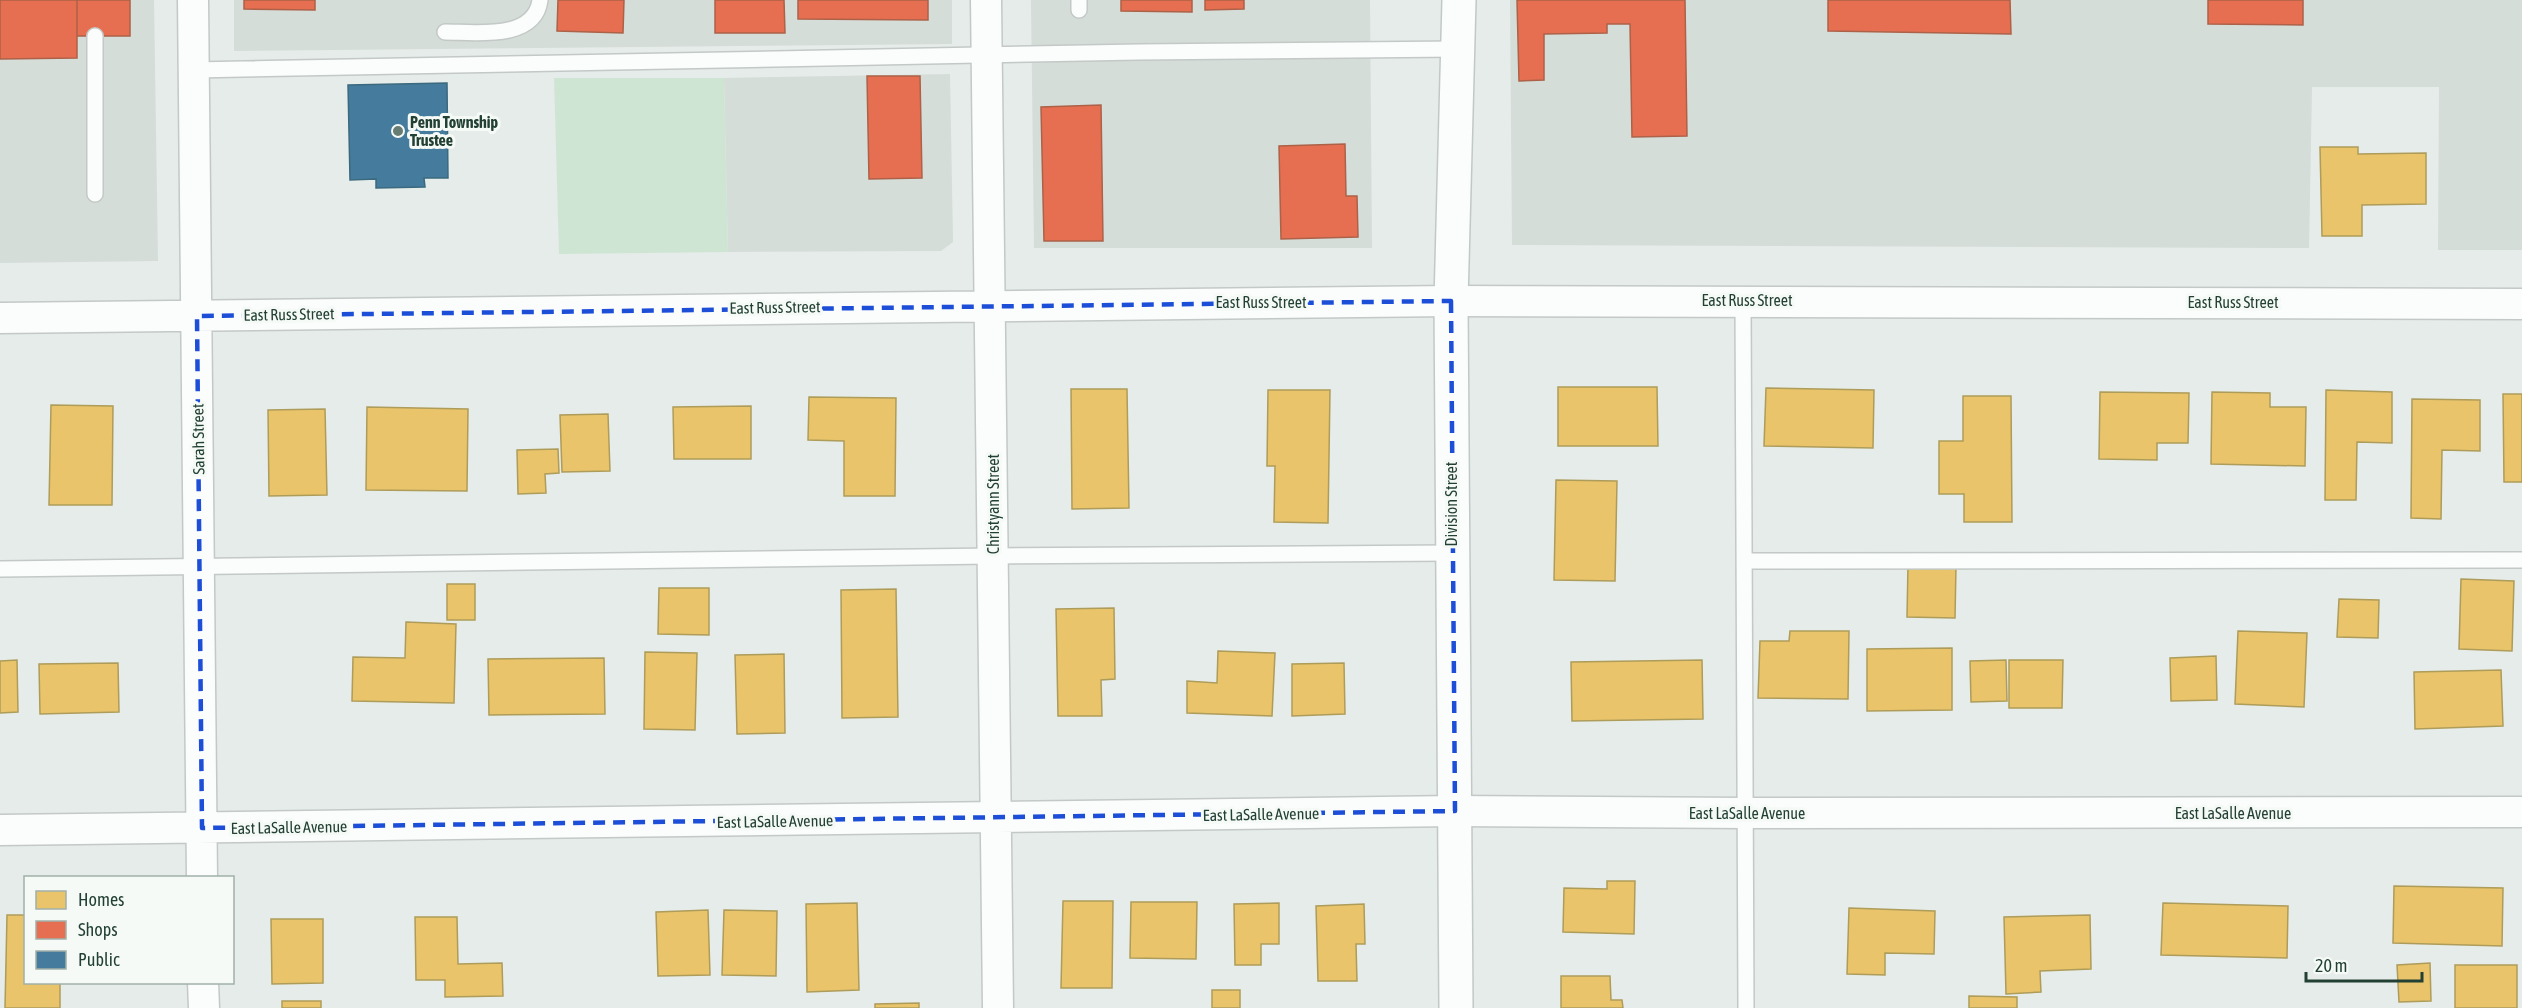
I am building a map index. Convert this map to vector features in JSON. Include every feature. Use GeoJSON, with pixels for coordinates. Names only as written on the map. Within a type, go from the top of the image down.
{"type":"FeatureCollection","features":[{"type":"Feature","properties":{"kind":"street","name":"Sarah Street"},"geometry":{"type":"LineString","coordinates":[[193,0],[202,876]]}},
{"type":"Feature","properties":{"kind":"street","name":"Christyann Street"},"geometry":{"type":"LineString","coordinates":[[987,0],[998,1008]]}},
{"type":"Feature","properties":{"kind":"street","name":"Division Street"},"geometry":{"type":"LineString","coordinates":[[1456,1008],[1451,300],[1459,0]]}},
{"type":"Feature","properties":{"kind":"street","name":"East Russ Street"},"geometry":{"type":"LineString","coordinates":[[0,318],[1451,300],[2522,304]]}},
{"type":"Feature","properties":{"kind":"street","name":"East LaSalle Avenue"},"geometry":{"type":"LineString","coordinates":[[0,830],[1455,811],[2522,812]]}},
{"type":"Feature","properties":{"kind":"street"},"geometry":{"type":"LineString","coordinates":[[203,984],[204,1008]]}},
{"type":"Feature","properties":{"kind":"lane"},"geometry":{"type":"LineString","coordinates":[[445,32],[502,32],[524,25],[539,6],[540,0]]}},
{"type":"Feature","properties":{"kind":"lane"},"geometry":{"type":"LineString","coordinates":[[95,36],[95,194]]}},
{"type":"Feature","properties":{"kind":"lane"},"geometry":{"type":"LineString","coordinates":[[194,70],[1457,49]]}},
{"type":"Feature","properties":{"kind":"lane"},"geometry":{"type":"LineString","coordinates":[[1743,300],[1746,561],[1746,1008]]}},
{"type":"Feature","properties":{"kind":"lane"},"geometry":{"type":"LineString","coordinates":[[0,569],[993,556],[1451,553]]}},
{"type":"Feature","properties":{"kind":"lane"},"geometry":{"type":"LineString","coordinates":[[1746,561],[2522,560]]}},
{"type":"Feature","properties":{"kind":"highlighted area"},"geometry":{"type":"Polygon","coordinates":[[[1451,301],[1455,811],[202,828],[197,316],[1451,301]]]}},
{"type":"Feature","properties":{"kind":"shaded area"},"geometry":{"type":"Polygon","coordinates":[[[0,0],[154,0],[158,261],[0,263],[0,0]]]}},
{"type":"Feature","properties":{"kind":"shaded area"},"geometry":{"type":"Polygon","coordinates":[[[234,0],[952,0],[952,44],[234,51],[234,0]]]}},
{"type":"Feature","properties":{"kind":"shaded area"},"geometry":{"type":"Polygon","coordinates":[[[1031,0],[1370,0],[1372,248],[1034,248],[1031,0]]]}},
{"type":"Feature","properties":{"kind":"shaded area"},"geometry":{"type":"Polygon","coordinates":[[[1510,0],[2522,0],[2522,250],[2438,250],[2439,87],[2312,87],[2309,248],[1512,245],[1510,0]]]}},
{"type":"Feature","properties":{"kind":"shaded area"},"geometry":{"type":"Polygon","coordinates":[[[950,74],[953,242],[941,251],[728,252],[724,78],[950,74]]]}},
{"type":"Feature","properties":{"kind":"green space"},"geometry":{"type":"Polygon","coordinates":[[[554,78],[724,78],[728,252],[559,254],[554,78]]]}},
{"type":"Feature","properties":{"kind":"building: Homes"},"geometry":{"type":"Polygon","coordinates":[[[2320,147],[2358,147],[2358,154],[2426,153],[2426,204],[2362,205],[2362,236],[2322,236],[2320,147]]]}},
{"type":"Feature","properties":{"kind":"building: Homes"},"geometry":{"type":"Polygon","coordinates":[[[1558,387],[1657,387],[1658,446],[1558,446],[1558,387]]]}},
{"type":"Feature","properties":{"kind":"building: Homes"},"geometry":{"type":"Polygon","coordinates":[[[1766,388],[1874,390],[1873,448],[1764,446],[1766,388]]]}},
{"type":"Feature","properties":{"kind":"building: Homes"},"geometry":{"type":"Polygon","coordinates":[[[1071,389],[1127,389],[1129,508],[1072,509],[1071,389]]]}},
{"type":"Feature","properties":{"kind":"building: Homes"},"geometry":{"type":"Polygon","coordinates":[[[1268,390],[1330,390],[1328,523],[1274,522],[1275,466],[1267,466],[1268,390]]]}},
{"type":"Feature","properties":{"kind":"building: Homes"},"geometry":{"type":"Polygon","coordinates":[[[2326,390],[2392,392],[2392,443],[2357,442],[2356,500],[2325,500],[2326,390]]]}},
{"type":"Feature","properties":{"kind":"building: Homes"},"geometry":{"type":"Polygon","coordinates":[[[2100,392],[2189,393],[2188,443],[2157,443],[2157,460],[2099,459],[2100,392]]]}},
{"type":"Feature","properties":{"kind":"building: Homes"},"geometry":{"type":"Polygon","coordinates":[[[2212,392],[2270,393],[2270,407],[2306,407],[2305,466],[2211,464],[2212,392]]]}},
{"type":"Feature","properties":{"kind":"building: Homes"},"geometry":{"type":"Polygon","coordinates":[[[2503,394],[2522,394],[2522,482],[2504,482],[2503,394]]]}},
{"type":"Feature","properties":{"kind":"building: Homes"},"geometry":{"type":"Polygon","coordinates":[[[1963,396],[2011,396],[2012,522],[1964,522],[1964,494],[1939,494],[1939,441],[1963,441],[1963,396]]]}},
{"type":"Feature","properties":{"kind":"building: Homes"},"geometry":{"type":"Polygon","coordinates":[[[809,397],[896,398],[895,496],[844,496],[844,441],[808,440],[809,397]]]}},
{"type":"Feature","properties":{"kind":"building: Homes"},"geometry":{"type":"Polygon","coordinates":[[[2412,399],[2480,400],[2480,451],[2442,450],[2441,519],[2411,518],[2412,399]]]}},
{"type":"Feature","properties":{"kind":"building: Homes"},"geometry":{"type":"Polygon","coordinates":[[[51,405],[113,406],[112,505],[49,505],[51,405]]]}},
{"type":"Feature","properties":{"kind":"building: Homes"},"geometry":{"type":"Polygon","coordinates":[[[751,406],[751,459],[674,459],[673,407],[751,406]]]}},
{"type":"Feature","properties":{"kind":"building: Homes"},"geometry":{"type":"Polygon","coordinates":[[[367,407],[468,409],[467,491],[366,490],[367,407]]]}},
{"type":"Feature","properties":{"kind":"building: Homes"},"geometry":{"type":"Polygon","coordinates":[[[325,409],[327,495],[269,496],[268,410],[325,409]]]}},
{"type":"Feature","properties":{"kind":"building: Homes"},"geometry":{"type":"Polygon","coordinates":[[[608,414],[610,471],[562,472],[560,415],[608,414]]]}},
{"type":"Feature","properties":{"kind":"building: Homes"},"geometry":{"type":"Polygon","coordinates":[[[558,449],[559,473],[545,474],[546,493],[518,494],[517,450],[558,449]]]}},
{"type":"Feature","properties":{"kind":"building: Homes"},"geometry":{"type":"Polygon","coordinates":[[[1556,480],[1617,481],[1615,581],[1554,580],[1556,480]]]}},
{"type":"Feature","properties":{"kind":"building: Homes"},"geometry":{"type":"Polygon","coordinates":[[[1908,565],[1956,566],[1955,618],[1907,617],[1908,565]]]}},
{"type":"Feature","properties":{"kind":"building: Homes"},"geometry":{"type":"Polygon","coordinates":[[[2461,579],[2514,581],[2512,651],[2459,649],[2461,579]]]}},
{"type":"Feature","properties":{"kind":"building: Homes"},"geometry":{"type":"Polygon","coordinates":[[[447,584],[475,584],[475,620],[447,620],[447,584]]]}},
{"type":"Feature","properties":{"kind":"building: Homes"},"geometry":{"type":"Polygon","coordinates":[[[659,588],[709,588],[709,635],[658,634],[659,588]]]}},
{"type":"Feature","properties":{"kind":"building: Homes"},"geometry":{"type":"Polygon","coordinates":[[[896,589],[898,717],[842,718],[841,590],[896,589]]]}},
{"type":"Feature","properties":{"kind":"building: Homes"},"geometry":{"type":"Polygon","coordinates":[[[2339,599],[2379,600],[2378,638],[2337,637],[2339,599]]]}},
{"type":"Feature","properties":{"kind":"building: Homes"},"geometry":{"type":"Polygon","coordinates":[[[1114,608],[1115,679],[1101,680],[1102,716],[1058,716],[1056,609],[1114,608]]]}},
{"type":"Feature","properties":{"kind":"building: Homes"},"geometry":{"type":"Polygon","coordinates":[[[406,622],[456,624],[454,703],[352,701],[353,657],[405,658],[406,622]]]}},
{"type":"Feature","properties":{"kind":"building: Homes"},"geometry":{"type":"Polygon","coordinates":[[[1790,631],[1849,631],[1848,699],[1758,698],[1760,641],[1789,641],[1790,631]]]}},
{"type":"Feature","properties":{"kind":"building: Homes"},"geometry":{"type":"Polygon","coordinates":[[[2238,631],[2307,633],[2304,707],[2235,704],[2238,631]]]}},
{"type":"Feature","properties":{"kind":"building: Homes"},"geometry":{"type":"Polygon","coordinates":[[[1952,648],[1952,710],[1867,711],[1867,649],[1952,648]]]}},
{"type":"Feature","properties":{"kind":"building: Homes"},"geometry":{"type":"Polygon","coordinates":[[[1218,651],[1275,653],[1272,716],[1187,713],[1187,681],[1217,683],[1218,651]]]}},
{"type":"Feature","properties":{"kind":"building: Homes"},"geometry":{"type":"Polygon","coordinates":[[[645,652],[697,653],[695,730],[644,729],[645,652]]]}},
{"type":"Feature","properties":{"kind":"building: Homes"},"geometry":{"type":"Polygon","coordinates":[[[784,654],[785,733],[737,734],[735,655],[784,654]]]}},
{"type":"Feature","properties":{"kind":"building: Homes"},"geometry":{"type":"Polygon","coordinates":[[[2216,656],[2217,700],[2171,701],[2170,658],[2216,656]]]}},
{"type":"Feature","properties":{"kind":"building: Homes"},"geometry":{"type":"Polygon","coordinates":[[[604,658],[605,714],[489,715],[488,659],[604,658]]]}},
{"type":"Feature","properties":{"kind":"building: Homes"},"geometry":{"type":"Polygon","coordinates":[[[17,660],[18,712],[0,713],[0,661],[17,660]]]}},
{"type":"Feature","properties":{"kind":"building: Homes"},"geometry":{"type":"Polygon","coordinates":[[[1702,660],[1703,719],[1572,721],[1571,662],[1702,660]]]}},
{"type":"Feature","properties":{"kind":"building: Homes"},"geometry":{"type":"Polygon","coordinates":[[[2006,660],[2007,701],[1971,702],[1970,661],[2006,660]]]}},
{"type":"Feature","properties":{"kind":"building: Homes"},"geometry":{"type":"Polygon","coordinates":[[[2009,660],[2063,660],[2062,708],[2009,708],[2009,660]]]}},
{"type":"Feature","properties":{"kind":"building: Homes"},"geometry":{"type":"Polygon","coordinates":[[[118,663],[119,712],[40,714],[39,664],[118,663]]]}},
{"type":"Feature","properties":{"kind":"building: Homes"},"geometry":{"type":"Polygon","coordinates":[[[1344,663],[1345,714],[1292,716],[1292,664],[1344,663]]]}},
{"type":"Feature","properties":{"kind":"building: Homes"},"geometry":{"type":"Polygon","coordinates":[[[2501,670],[2503,726],[2415,729],[2414,672],[2501,670]]]}},
{"type":"Feature","properties":{"kind":"building: Homes"},"geometry":{"type":"Polygon","coordinates":[[[1607,881],[1635,881],[1634,934],[1563,932],[1564,888],[1607,889],[1607,881]]]}},
{"type":"Feature","properties":{"kind":"building: Homes"},"geometry":{"type":"Polygon","coordinates":[[[2394,886],[2503,888],[2502,946],[2393,943],[2394,886]]]}},
{"type":"Feature","properties":{"kind":"building: Homes"},"geometry":{"type":"Polygon","coordinates":[[[1063,901],[1113,901],[1112,988],[1061,988],[1063,901]]]}},
{"type":"Feature","properties":{"kind":"building: Homes"},"geometry":{"type":"Polygon","coordinates":[[[1131,902],[1197,902],[1196,959],[1130,958],[1131,902]]]}},
{"type":"Feature","properties":{"kind":"building: Homes"},"geometry":{"type":"Polygon","coordinates":[[[857,903],[859,990],[807,992],[806,904],[857,903]]]}},
{"type":"Feature","properties":{"kind":"building: Homes"},"geometry":{"type":"Polygon","coordinates":[[[1279,903],[1279,944],[1261,944],[1261,965],[1235,965],[1234,904],[1279,903]]]}},
{"type":"Feature","properties":{"kind":"building: Homes"},"geometry":{"type":"Polygon","coordinates":[[[2163,903],[2288,906],[2287,958],[2161,955],[2163,903]]]}},
{"type":"Feature","properties":{"kind":"building: Homes"},"geometry":{"type":"Polygon","coordinates":[[[1364,904],[1365,944],[1356,944],[1357,981],[1318,981],[1316,906],[1364,904]]]}},
{"type":"Feature","properties":{"kind":"building: Homes"},"geometry":{"type":"Polygon","coordinates":[[[1849,908],[1935,911],[1934,954],[1885,953],[1885,975],[1847,974],[1849,908]]]}},
{"type":"Feature","properties":{"kind":"building: Homes"},"geometry":{"type":"Polygon","coordinates":[[[708,910],[710,975],[658,976],[656,912],[708,910]]]}},
{"type":"Feature","properties":{"kind":"building: Homes"},"geometry":{"type":"Polygon","coordinates":[[[724,910],[777,911],[776,976],[722,975],[724,910]]]}},
{"type":"Feature","properties":{"kind":"building: Homes"},"geometry":{"type":"Polygon","coordinates":[[[7,915],[24,915],[24,984],[60,984],[60,1008],[5,1008],[7,915]]]}},
{"type":"Feature","properties":{"kind":"building: Homes"},"geometry":{"type":"Polygon","coordinates":[[[2090,915],[2091,969],[2040,971],[2041,992],[2006,994],[2004,917],[2090,915]]]}},
{"type":"Feature","properties":{"kind":"building: Homes"},"geometry":{"type":"Polygon","coordinates":[[[415,917],[457,917],[458,964],[502,963],[503,996],[445,997],[445,980],[416,980],[415,917]]]}},
{"type":"Feature","properties":{"kind":"building: Homes"},"geometry":{"type":"Polygon","coordinates":[[[271,919],[323,919],[323,983],[272,984],[271,919]]]}},
{"type":"Feature","properties":{"kind":"building: Homes"},"geometry":{"type":"Polygon","coordinates":[[[2430,963],[2431,1001],[2399,1002],[2397,965],[2430,963]]]}},
{"type":"Feature","properties":{"kind":"building: Homes"},"geometry":{"type":"Polygon","coordinates":[[[2455,965],[2517,965],[2517,1008],[2455,1008],[2455,965]]]}},
{"type":"Feature","properties":{"kind":"building: Homes"},"geometry":{"type":"Polygon","coordinates":[[[1561,976],[1610,976],[1611,1000],[1622,1000],[1623,1008],[1561,1008],[1561,976]]]}},
{"type":"Feature","properties":{"kind":"building: Homes"},"geometry":{"type":"Polygon","coordinates":[[[1212,990],[1240,990],[1240,1008],[1212,1008],[1212,990]]]}},
{"type":"Feature","properties":{"kind":"building: Homes"},"geometry":{"type":"Polygon","coordinates":[[[1969,996],[2017,997],[2017,1008],[1969,1008],[1969,996]]]}},
{"type":"Feature","properties":{"kind":"building: Homes"},"geometry":{"type":"Polygon","coordinates":[[[282,1001],[321,1001],[321,1008],[282,1008],[282,1001]]]}},
{"type":"Feature","properties":{"kind":"building: Homes"},"geometry":{"type":"Polygon","coordinates":[[[919,1003],[919,1008],[875,1008],[875,1004],[919,1003]]]}},
{"type":"Feature","properties":{"kind":"building: Shops"},"geometry":{"type":"Polygon","coordinates":[[[0,0],[77,0],[77,58],[0,59],[0,0]]]}},
{"type":"Feature","properties":{"kind":"building: Shops"},"geometry":{"type":"Polygon","coordinates":[[[77,0],[130,0],[130,36],[77,36],[77,0]]]}},
{"type":"Feature","properties":{"kind":"building: Shops"},"geometry":{"type":"Polygon","coordinates":[[[244,0],[315,0],[315,10],[244,9],[244,0]]]}},
{"type":"Feature","properties":{"kind":"building: Shops"},"geometry":{"type":"Polygon","coordinates":[[[558,0],[624,0],[623,33],[557,31],[558,0]]]}},
{"type":"Feature","properties":{"kind":"building: Shops"},"geometry":{"type":"Polygon","coordinates":[[[715,0],[784,0],[785,33],[715,33],[715,0]]]}},
{"type":"Feature","properties":{"kind":"building: Shops"},"geometry":{"type":"Polygon","coordinates":[[[798,0],[928,0],[928,20],[798,19],[798,0]]]}},
{"type":"Feature","properties":{"kind":"building: Shops"},"geometry":{"type":"Polygon","coordinates":[[[1121,0],[1192,0],[1192,12],[1121,11],[1121,0]]]}},
{"type":"Feature","properties":{"kind":"building: Shops"},"geometry":{"type":"Polygon","coordinates":[[[1205,0],[1244,0],[1244,9],[1205,10],[1205,0]]]}},
{"type":"Feature","properties":{"kind":"building: Shops"},"geometry":{"type":"Polygon","coordinates":[[[1517,0],[1685,0],[1687,136],[1632,137],[1630,24],[1607,24],[1607,33],[1544,34],[1544,80],[1519,81],[1517,0]]]}},
{"type":"Feature","properties":{"kind":"building: Shops"},"geometry":{"type":"Polygon","coordinates":[[[1828,0],[2010,0],[2011,34],[1828,31],[1828,0]]]}},
{"type":"Feature","properties":{"kind":"building: Shops"},"geometry":{"type":"Polygon","coordinates":[[[2208,0],[2303,0],[2303,25],[2208,24],[2208,0]]]}},
{"type":"Feature","properties":{"kind":"building: Shops"},"geometry":{"type":"Polygon","coordinates":[[[867,76],[920,76],[922,178],[869,179],[867,76]]]}},
{"type":"Feature","properties":{"kind":"building: Shops"},"geometry":{"type":"Polygon","coordinates":[[[1101,105],[1103,241],[1044,241],[1041,107],[1101,105]]]}},
{"type":"Feature","properties":{"kind":"building: Shops"},"geometry":{"type":"Polygon","coordinates":[[[1345,144],[1346,196],[1357,196],[1358,237],[1281,239],[1279,146],[1345,144]]]}},
{"type":"Feature","properties":{"kind":"building: Public","name":"Penn Township Trustee"},"geometry":{"type":"Polygon","coordinates":[[[447,83],[448,178],[424,178],[425,187],[376,188],[376,179],[350,180],[348,85],[447,83]]]}},
{"type":"Feature","properties":{"kind":"place","name":"Penn Township Trustee"},"geometry":{"type":"Point","coordinates":[398,131]}}]}
